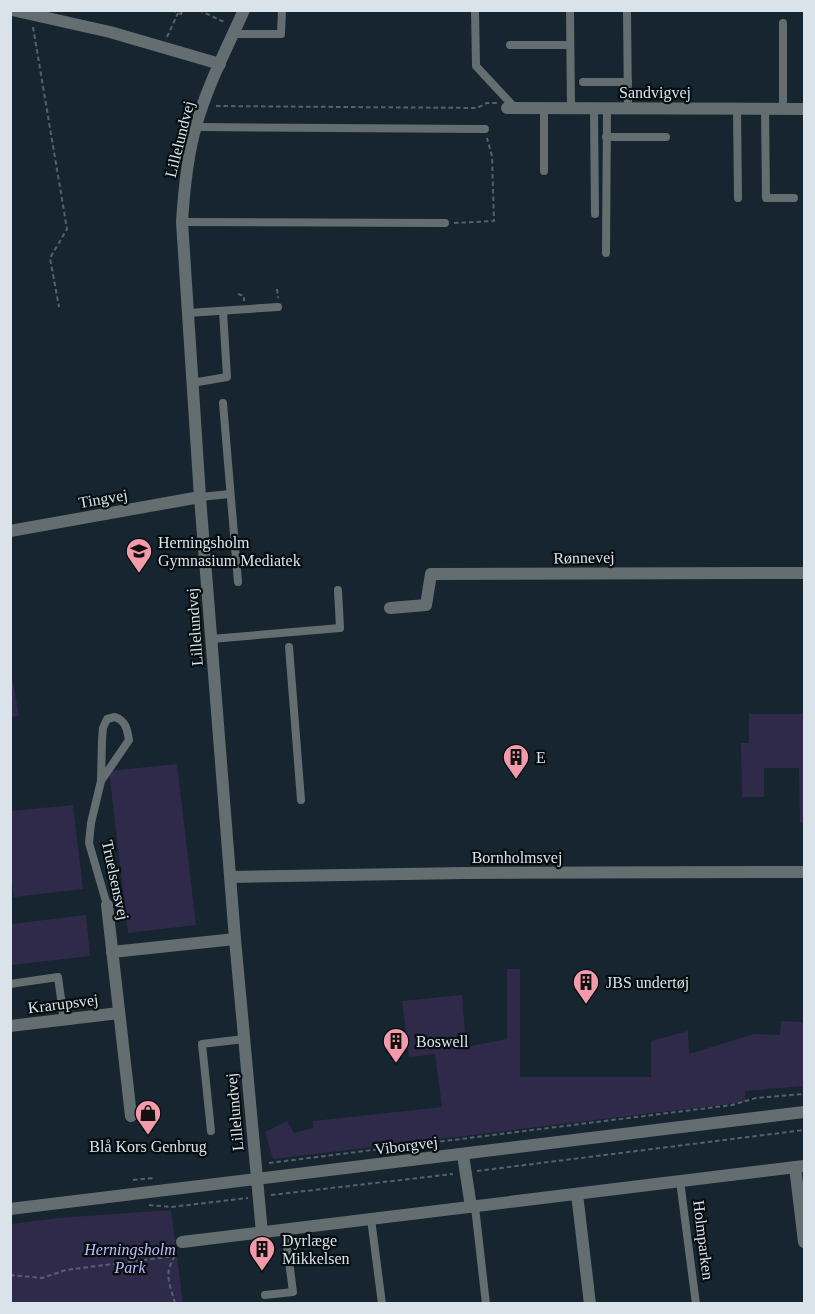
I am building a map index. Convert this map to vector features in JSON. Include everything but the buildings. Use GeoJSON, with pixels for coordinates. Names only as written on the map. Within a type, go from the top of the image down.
{"type":"FeatureCollection","features":[{"type":"Feature","properties":{"kind":"street"},"geometry":{"type":"LineString","coordinates":[[12,10],[110,32],[220,64]]}},
{"type":"Feature","properties":{"kind":"street","name":"Lillelundvej"},"geometry":{"type":"LineString","coordinates":[[244,10],[196,127],[184,190],[182,222],[211,639],[257,1180]]}},
{"type":"Feature","properties":{"kind":"street","name":"Sandvigvej"},"geometry":{"type":"LineString","coordinates":[[511,108],[804,109]]}},
{"type":"Feature","properties":{"kind":"street","name":"Tingvej"},"geometry":{"type":"LineString","coordinates":[[10,531],[200,497]]}},
{"type":"Feature","properties":{"kind":"street","name":"Rønnevej"},"geometry":{"type":"LineString","coordinates":[[390,608],[426,605],[431,574],[804,573]]}},
{"type":"Feature","properties":{"kind":"street","name":"Bornholmsvej"},"geometry":{"type":"LineString","coordinates":[[230,877],[464,873],[804,872]]}},
{"type":"Feature","properties":{"kind":"street","name":"Truelsensvej"},"geometry":{"type":"LineString","coordinates":[[106,905],[131,1116]]}},
{"type":"Feature","properties":{"kind":"street"},"geometry":{"type":"LineString","coordinates":[[112,952],[235,939]]}},
{"type":"Feature","properties":{"kind":"street","name":"Krarupsvej"},"geometry":{"type":"LineString","coordinates":[[10,1026],[119,1013]]}},
{"type":"Feature","properties":{"kind":"street","name":"Viborgvej"},"geometry":{"type":"LineString","coordinates":[[10,1209],[804,1112]]}},
{"type":"Feature","properties":{"kind":"street"},"geometry":{"type":"LineString","coordinates":[[464,1155],[473,1207]]}},
{"type":"Feature","properties":{"kind":"street","name":"Holmparken"},"geometry":{"type":"LineString","coordinates":[[182,1242],[800,1167],[804,1242]]}},
{"type":"Feature","properties":{"kind":"street"},"geometry":{"type":"LineString","coordinates":[[257,1180],[261,1233]]}},
{"type":"Feature","properties":{"kind":"street"},"geometry":{"type":"LineString","coordinates":[[577,1194],[590,1304]]}},
{"type":"Feature","properties":{"kind":"lane"},"geometry":{"type":"LineString","coordinates":[[235,31],[281,34],[282,10]]}},
{"type":"Feature","properties":{"kind":"lane"},"geometry":{"type":"LineString","coordinates":[[476,10],[476,66],[511,108]]}},
{"type":"Feature","properties":{"kind":"lane"},"geometry":{"type":"LineString","coordinates":[[570,10],[571,109]]}},
{"type":"Feature","properties":{"kind":"lane"},"geometry":{"type":"LineString","coordinates":[[627,10],[628,109]]}},
{"type":"Feature","properties":{"kind":"lane"},"geometry":{"type":"LineString","coordinates":[[783,23],[783,108]]}},
{"type":"Feature","properties":{"kind":"lane"},"geometry":{"type":"LineString","coordinates":[[510,45],[570,45]]}},
{"type":"Feature","properties":{"kind":"lane"},"geometry":{"type":"LineString","coordinates":[[582,82],[628,82]]}},
{"type":"Feature","properties":{"kind":"lane"},"geometry":{"type":"LineString","coordinates":[[544,108],[544,171]]}},
{"type":"Feature","properties":{"kind":"lane"},"geometry":{"type":"LineString","coordinates":[[737,108],[738,198]]}},
{"type":"Feature","properties":{"kind":"lane"},"geometry":{"type":"LineString","coordinates":[[765,108],[766,198],[794,198]]}},
{"type":"Feature","properties":{"kind":"lane"},"geometry":{"type":"LineString","coordinates":[[600,109],[606,137],[606,253]]}},
{"type":"Feature","properties":{"kind":"lane"},"geometry":{"type":"LineString","coordinates":[[595,214],[600,109]]}},
{"type":"Feature","properties":{"kind":"lane"},"geometry":{"type":"LineString","coordinates":[[196,127],[485,129]]}},
{"type":"Feature","properties":{"kind":"lane"},"geometry":{"type":"LineString","coordinates":[[606,137],[666,137]]}},
{"type":"Feature","properties":{"kind":"lane"},"geometry":{"type":"LineString","coordinates":[[182,222],[445,223]]}},
{"type":"Feature","properties":{"kind":"lane"},"geometry":{"type":"LineString","coordinates":[[188,313],[278,307]]}},
{"type":"Feature","properties":{"kind":"lane"},"geometry":{"type":"LineString","coordinates":[[192,382],[227,377],[223,311]]}},
{"type":"Feature","properties":{"kind":"lane"},"geometry":{"type":"LineString","coordinates":[[223,403],[237,582]]}},
{"type":"Feature","properties":{"kind":"lane"},"geometry":{"type":"LineString","coordinates":[[200,497],[230,494]]}},
{"type":"Feature","properties":{"kind":"lane"},"geometry":{"type":"LineString","coordinates":[[211,639],[340,628],[338,590]]}},
{"type":"Feature","properties":{"kind":"lane"},"geometry":{"type":"LineString","coordinates":[[289,647],[301,800]]}},
{"type":"Feature","properties":{"kind":"lane","name":"Truelsensvej"},"geometry":{"type":"LineString","coordinates":[[101,781],[129,740],[127,728],[122,720],[115,717],[107,719],[102,740],[101,781],[89,843],[106,905]]}},
{"type":"Feature","properties":{"kind":"lane"},"geometry":{"type":"LineString","coordinates":[[10,984],[58,977],[64,1020]]}},
{"type":"Feature","properties":{"kind":"lane"},"geometry":{"type":"LineString","coordinates":[[211,1131],[202,1044],[244,1039]]}},
{"type":"Feature","properties":{"kind":"lane","name":"Holmparken"},"geometry":{"type":"LineString","coordinates":[[680,1181],[696,1304]]}},
{"type":"Feature","properties":{"kind":"lane"},"geometry":{"type":"LineString","coordinates":[[473,1207],[486,1304]]}},
{"type":"Feature","properties":{"kind":"lane"},"geometry":{"type":"LineString","coordinates":[[371,1219],[382,1304]]}},
{"type":"Feature","properties":{"kind":"lane"},"geometry":{"type":"LineString","coordinates":[[265,1295],[293,1292],[285,1230]]}},
{"type":"Feature","properties":{"kind":"path"},"geometry":{"type":"LineString","coordinates":[[172,10],[181,15],[183,10]]}},
{"type":"Feature","properties":{"kind":"path"},"geometry":{"type":"LineString","coordinates":[[199,10],[235,31]]}},
{"type":"Feature","properties":{"kind":"path"},"geometry":{"type":"LineString","coordinates":[[162,47],[178,13]]}},
{"type":"Feature","properties":{"kind":"path"},"geometry":{"type":"LineString","coordinates":[[31,15],[67,229],[50,258],[59,307]]}},
{"type":"Feature","properties":{"kind":"path"},"geometry":{"type":"LineString","coordinates":[[204,103],[222,108],[477,108],[487,103],[502,103],[511,108]]}},
{"type":"Feature","properties":{"kind":"path"},"geometry":{"type":"LineString","coordinates":[[445,223],[494,221],[492,156],[485,129]]}},
{"type":"Feature","properties":{"kind":"path"},"geometry":{"type":"LineString","coordinates":[[272,1162],[732,1105],[756,1098],[804,1094]]}},
{"type":"Feature","properties":{"kind":"path"},"geometry":{"type":"LineString","coordinates":[[149,1205],[171,1207],[804,1130]]}},
{"type":"Feature","properties":{"kind":"path"},"geometry":{"type":"LineString","coordinates":[[176,1304],[168,1267],[182,1242]]}},
{"type":"Feature","properties":{"kind":"path"},"geometry":{"type":"LineString","coordinates":[[10,1275],[42,1278],[66,1270],[175,1256]]}},
{"type":"Feature","properties":{"kind":"green space"},"geometry":{"type":"Polygon","coordinates":[[[10,666],[19,716],[11,717],[10,717],[10,666]]]}},
{"type":"Feature","properties":{"kind":"green space"},"geometry":{"type":"Polygon","coordinates":[[[749,714],[804,714],[804,822],[800,822],[799,768],[764,768],[764,797],[742,797],[741,743],[749,743],[749,714]]]}},
{"type":"Feature","properties":{"kind":"green space"},"geometry":{"type":"Polygon","coordinates":[[[177,764],[196,925],[128,933],[109,771],[177,764]]]}},
{"type":"Feature","properties":{"kind":"green space"},"geometry":{"type":"Polygon","coordinates":[[[73,805],[83,889],[14,897],[10,869],[11,811],[73,805]]]}},
{"type":"Feature","properties":{"kind":"green space"},"geometry":{"type":"Polygon","coordinates":[[[86,915],[90,956],[11,965],[11,924],[86,915]]]}},
{"type":"Feature","properties":{"kind":"green space"},"geometry":{"type":"Polygon","coordinates":[[[507,969],[520,969],[520,1077],[651,1077],[651,1041],[688,1031],[689,1054],[754,1034],[780,1035],[781,1021],[804,1022],[804,1086],[745,1091],[745,1102],[273,1159],[265,1132],[287,1121],[294,1133],[313,1128],[313,1121],[442,1107],[435,1054],[409,1057],[402,1001],[462,995],[466,1047],[507,1039],[507,969]]]}},
{"type":"Feature","properties":{"kind":"green space","name":"Herningsholm Park"},"geometry":{"type":"Polygon","coordinates":[[[171,1210],[183,1303],[11,1303],[11,1224],[58,1218],[171,1210]]]}},
{"type":"Feature","properties":{"kind":"place","name":"Herningsholm Gymnasium Mediatek"},"geometry":{"type":"Point","coordinates":[139,574]}},
{"type":"Feature","properties":{"kind":"place","name":"E"},"geometry":{"type":"Point","coordinates":[516,780]}},
{"type":"Feature","properties":{"kind":"place","name":"JBS undertøj"},"geometry":{"type":"Point","coordinates":[586,1005]}},
{"type":"Feature","properties":{"kind":"place","name":"Boswell"},"geometry":{"type":"Point","coordinates":[396,1064]}},
{"type":"Feature","properties":{"kind":"place","name":"Blå Kors Genbrug"},"geometry":{"type":"Point","coordinates":[148,1136]}},
{"type":"Feature","properties":{"kind":"place","name":"Dyrlæge Mikkelsen"},"geometry":{"type":"Point","coordinates":[262,1272]}}]}
